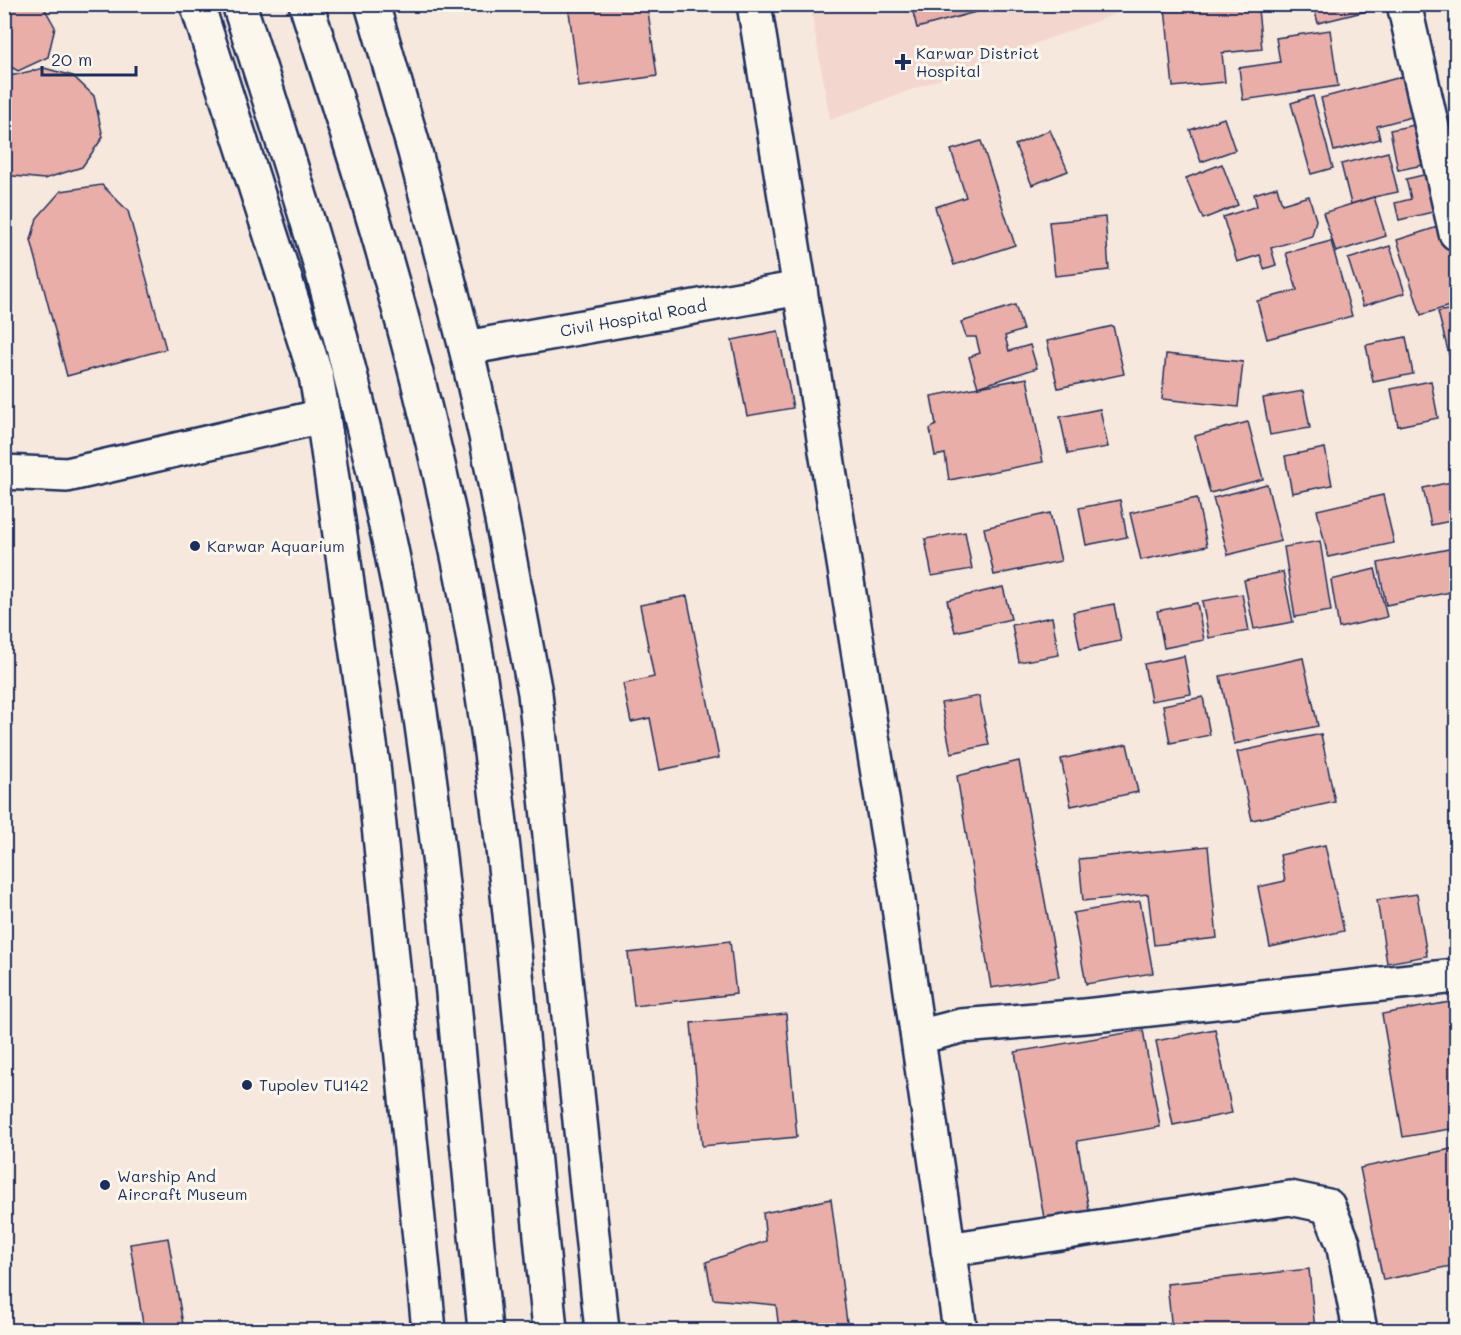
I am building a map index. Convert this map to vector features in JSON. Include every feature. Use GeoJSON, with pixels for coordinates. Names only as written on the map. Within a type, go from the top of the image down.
{"type":"FeatureCollection","features":[{"type":"Feature","properties":{"kind":"main road"},"geometry":{"type":"LineString","coordinates":[[196,4],[316,376],[373,765],[429,1330]]}},
{"type":"Feature","properties":{"kind":"main road"},"geometry":{"type":"LineString","coordinates":[[239,4],[324,275],[352,378],[399,588],[435,818],[485,1330]]}},
{"type":"Feature","properties":{"kind":"main road"},"geometry":{"type":"LineString","coordinates":[[306,4],[354,155],[404,327],[439,466],[462,577],[499,810],[550,1330]]}},
{"type":"Feature","properties":{"kind":"main road"},"geometry":{"type":"LineString","coordinates":[[372,4],[415,152],[466,348],[486,436],[535,693],[602,1330]]}},
{"type":"Feature","properties":{"kind":"main road"},"geometry":{"type":"LineString","coordinates":[[754,4],[894,873],[960,1330]]}},
{"type":"Feature","properties":{"kind":"main road"},"geometry":{"type":"LineString","coordinates":[[1404,4],[1456,233]]}},
{"type":"Feature","properties":{"kind":"main road","name":"Civil Hospital Road"},"geometry":{"type":"LineString","coordinates":[[466,348],[800,288]]}},
{"type":"Feature","properties":{"kind":"main road"},"geometry":{"type":"LineString","coordinates":[[4,472],[67,475],[323,416]]}},
{"type":"Feature","properties":{"kind":"main road"},"geometry":{"type":"LineString","coordinates":[[918,1037],[961,1026],[1085,1016],[1456,976]]}},
{"type":"Feature","properties":{"kind":"main road"},"geometry":{"type":"LineString","coordinates":[[948,1250],[1290,1198],[1328,1206],[1343,1243],[1360,1330]]}},
{"type":"Feature","properties":{"kind":"shaded area","name":"Karwar District Hospital"},"geometry":{"type":"Polygon","coordinates":[[[810,4],[1140,5],[830,120],[810,4]]]}},
{"type":"Feature","properties":{"kind":"building"},"geometry":{"type":"Polygon","coordinates":[[[4,4],[42,4],[55,27],[48,57],[18,71],[4,63],[4,4]]]}},
{"type":"Feature","properties":{"kind":"building"},"geometry":{"type":"Polygon","coordinates":[[[568,4],[647,4],[657,76],[579,87],[568,4]]]}},
{"type":"Feature","properties":{"kind":"building"},"geometry":{"type":"Polygon","coordinates":[[[911,4],[1005,4],[917,28],[911,4]]]}},
{"type":"Feature","properties":{"kind":"building"},"geometry":{"type":"Polygon","coordinates":[[[1197,4],[1284,4],[1284,7],[1258,9],[1262,49],[1222,53],[1225,82],[1173,87],[1165,8],[1197,4]]]}},
{"type":"Feature","properties":{"kind":"building"},"geometry":{"type":"Polygon","coordinates":[[[1313,4],[1386,4],[1387,6],[1318,23],[1313,4]]]}},
{"type":"Feature","properties":{"kind":"building"},"geometry":{"type":"Polygon","coordinates":[[[1330,30],[1338,86],[1243,100],[1239,68],[1280,62],[1276,38],[1330,30]]]}},
{"type":"Feature","properties":{"kind":"building"},"geometry":{"type":"Polygon","coordinates":[[[44,68],[73,76],[94,96],[103,137],[82,167],[44,179],[4,175],[4,81],[10,76],[44,68]]]}},
{"type":"Feature","properties":{"kind":"building"},"geometry":{"type":"Polygon","coordinates":[[[1409,75],[1419,115],[1377,126],[1380,139],[1334,151],[1321,98],[1409,75]]]}},
{"type":"Feature","properties":{"kind":"building"},"geometry":{"type":"Polygon","coordinates":[[[1313,96],[1333,168],[1311,174],[1291,103],[1313,96]]]}},
{"type":"Feature","properties":{"kind":"building"},"geometry":{"type":"Polygon","coordinates":[[[1224,118],[1235,150],[1201,162],[1190,130],[1224,118]]]}},
{"type":"Feature","properties":{"kind":"building"},"geometry":{"type":"Polygon","coordinates":[[[1424,123],[1433,163],[1398,170],[1390,130],[1424,123]]]}},
{"type":"Feature","properties":{"kind":"building"},"geometry":{"type":"Polygon","coordinates":[[[1050,130],[1068,171],[1032,185],[1015,145],[1050,130]]]}},
{"type":"Feature","properties":{"kind":"building"},"geometry":{"type":"Polygon","coordinates":[[[981,141],[1015,245],[954,265],[935,207],[966,197],[951,150],[981,141]]]}},
{"type":"Feature","properties":{"kind":"building"},"geometry":{"type":"Polygon","coordinates":[[[1388,152],[1398,192],[1351,204],[1341,164],[1388,152]]]}},
{"type":"Feature","properties":{"kind":"building"},"geometry":{"type":"Polygon","coordinates":[[[1222,164],[1238,205],[1203,219],[1186,178],[1222,164]]]}},
{"type":"Feature","properties":{"kind":"building"},"geometry":{"type":"Polygon","coordinates":[[[1432,173],[1441,210],[1399,220],[1395,203],[1411,199],[1406,179],[1432,173]]]}},
{"type":"Feature","properties":{"kind":"building"},"geometry":{"type":"Polygon","coordinates":[[[102,185],[128,211],[166,349],[67,376],[31,240],[37,218],[61,191],[102,185]]]}},
{"type":"Feature","properties":{"kind":"building"},"geometry":{"type":"Polygon","coordinates":[[[1277,187],[1282,204],[1309,196],[1316,220],[1312,236],[1271,248],[1276,265],[1264,269],[1260,255],[1237,262],[1223,217],[1257,206],[1254,194],[1277,187]]]}},
{"type":"Feature","properties":{"kind":"building"},"geometry":{"type":"Polygon","coordinates":[[[1374,197],[1386,236],[1336,252],[1323,213],[1374,197]]]}},
{"type":"Feature","properties":{"kind":"building"},"geometry":{"type":"Polygon","coordinates":[[[1105,217],[1109,270],[1055,276],[1049,222],[1105,217]]]}},
{"type":"Feature","properties":{"kind":"building"},"geometry":{"type":"Polygon","coordinates":[[[1447,224],[1456,253],[1456,304],[1421,315],[1397,240],[1447,224]]]}},
{"type":"Feature","properties":{"kind":"building"},"geometry":{"type":"Polygon","coordinates":[[[1331,241],[1352,316],[1267,339],[1257,301],[1297,290],[1286,253],[1331,241]]]}},
{"type":"Feature","properties":{"kind":"building"},"geometry":{"type":"Polygon","coordinates":[[[1390,246],[1405,293],[1363,306],[1348,259],[1390,246]]]}},
{"type":"Feature","properties":{"kind":"building"},"geometry":{"type":"Polygon","coordinates":[[[1015,305],[1023,330],[1005,336],[1009,351],[1030,345],[1037,368],[978,387],[969,357],[980,353],[976,337],[966,337],[961,322],[1015,305]]]}},
{"type":"Feature","properties":{"kind":"building"},"geometry":{"type":"Polygon","coordinates":[[[1456,308],[1456,373],[1454,374],[1438,312],[1456,308]]]}},
{"type":"Feature","properties":{"kind":"building"},"geometry":{"type":"Polygon","coordinates":[[[1113,326],[1124,374],[1058,388],[1047,341],[1113,326]]]}},
{"type":"Feature","properties":{"kind":"building"},"geometry":{"type":"Polygon","coordinates":[[[778,331],[793,408],[747,416],[732,340],[778,331]]]}},
{"type":"Feature","properties":{"kind":"building"},"geometry":{"type":"Polygon","coordinates":[[[1406,337],[1413,374],[1373,382],[1366,345],[1406,337]]]}},
{"type":"Feature","properties":{"kind":"building"},"geometry":{"type":"Polygon","coordinates":[[[1166,354],[1243,362],[1238,407],[1162,399],[1166,354]]]}},
{"type":"Feature","properties":{"kind":"building"},"geometry":{"type":"Polygon","coordinates":[[[1027,378],[1043,462],[949,480],[945,454],[935,456],[930,429],[936,425],[931,396],[1027,378]]]}},
{"type":"Feature","properties":{"kind":"building"},"geometry":{"type":"Polygon","coordinates":[[[1431,381],[1438,418],[1398,426],[1391,389],[1431,381]]]}},
{"type":"Feature","properties":{"kind":"building"},"geometry":{"type":"Polygon","coordinates":[[[1303,391],[1310,428],[1270,435],[1263,398],[1303,391]]]}},
{"type":"Feature","properties":{"kind":"building"},"geometry":{"type":"Polygon","coordinates":[[[1100,409],[1108,447],[1068,454],[1060,417],[1100,409]]]}},
{"type":"Feature","properties":{"kind":"building"},"geometry":{"type":"Polygon","coordinates":[[[1248,422],[1263,479],[1210,493],[1195,436],[1248,422]]]}},
{"type":"Feature","properties":{"kind":"building"},"geometry":{"type":"Polygon","coordinates":[[[1325,448],[1332,485],[1292,493],[1285,456],[1325,448]]]}},
{"type":"Feature","properties":{"kind":"building"},"geometry":{"type":"Polygon","coordinates":[[[1456,481],[1456,520],[1431,525],[1423,488],[1456,481]]]}},
{"type":"Feature","properties":{"kind":"building"},"geometry":{"type":"Polygon","coordinates":[[[1267,484],[1281,541],[1228,555],[1213,498],[1267,484]]]}},
{"type":"Feature","properties":{"kind":"building"},"geometry":{"type":"Polygon","coordinates":[[[1383,495],[1394,543],[1328,557],[1317,510],[1383,495]]]}},
{"type":"Feature","properties":{"kind":"building"},"geometry":{"type":"Polygon","coordinates":[[[1197,498],[1207,546],[1141,560],[1130,513],[1197,498]]]}},
{"type":"Feature","properties":{"kind":"building"},"geometry":{"type":"Polygon","coordinates":[[[1120,500],[1127,537],[1086,545],[1079,508],[1120,500]]]}},
{"type":"Feature","properties":{"kind":"building"},"geometry":{"type":"Polygon","coordinates":[[[1050,513],[1061,561],[994,575],[984,528],[1050,513]]]}},
{"type":"Feature","properties":{"kind":"building"},"geometry":{"type":"Polygon","coordinates":[[[965,532],[972,569],[932,576],[925,539],[965,532]]]}},
{"type":"Feature","properties":{"kind":"building"},"geometry":{"type":"Polygon","coordinates":[[[1320,541],[1331,611],[1295,617],[1284,547],[1320,541]]]}},
{"type":"Feature","properties":{"kind":"building"},"geometry":{"type":"Polygon","coordinates":[[[1454,548],[1456,591],[1386,605],[1378,563],[1454,548]]]}},
{"type":"Feature","properties":{"kind":"building"},"geometry":{"type":"Polygon","coordinates":[[[1375,569],[1387,617],[1339,628],[1331,580],[1375,569]]]}},
{"type":"Feature","properties":{"kind":"building"},"geometry":{"type":"Polygon","coordinates":[[[1283,572],[1293,622],[1254,629],[1244,580],[1283,572]]]}},
{"type":"Feature","properties":{"kind":"building"},"geometry":{"type":"Polygon","coordinates":[[[1003,587],[1011,619],[955,632],[947,600],[1003,587]]]}},
{"type":"Feature","properties":{"kind":"building"},"geometry":{"type":"Polygon","coordinates":[[[1242,594],[1249,631],[1209,638],[1202,601],[1242,594]]]}},
{"type":"Feature","properties":{"kind":"building"},"geometry":{"type":"Polygon","coordinates":[[[687,596],[719,758],[660,770],[650,718],[631,722],[623,684],[654,677],[640,605],[687,596]]]}},
{"type":"Feature","properties":{"kind":"building"},"geometry":{"type":"Polygon","coordinates":[[[1197,603],[1204,640],[1164,648],[1157,611],[1197,603]]]}},
{"type":"Feature","properties":{"kind":"building"},"geometry":{"type":"Polygon","coordinates":[[[1114,604],[1121,641],[1080,649],[1073,612],[1114,604]]]}},
{"type":"Feature","properties":{"kind":"building"},"geometry":{"type":"Polygon","coordinates":[[[1052,617],[1059,655],[1019,662],[1012,625],[1052,617]]]}},
{"type":"Feature","properties":{"kind":"building"},"geometry":{"type":"Polygon","coordinates":[[[1184,656],[1191,694],[1151,701],[1144,664],[1184,656]]]}},
{"type":"Feature","properties":{"kind":"building"},"geometry":{"type":"Polygon","coordinates":[[[1303,658],[1318,726],[1234,744],[1220,676],[1303,658]]]}},
{"type":"Feature","properties":{"kind":"building"},"geometry":{"type":"Polygon","coordinates":[[[979,696],[989,745],[951,753],[941,703],[979,696]]]}},
{"type":"Feature","properties":{"kind":"building"},"geometry":{"type":"Polygon","coordinates":[[[1203,697],[1210,735],[1170,743],[1163,705],[1203,697]]]}},
{"type":"Feature","properties":{"kind":"building"},"geometry":{"type":"Polygon","coordinates":[[[1321,734],[1335,802],[1252,820],[1237,752],[1321,734]]]}},
{"type":"Feature","properties":{"kind":"building"},"geometry":{"type":"Polygon","coordinates":[[[1127,744],[1138,792],[1071,806],[1061,759],[1127,744]]]}},
{"type":"Feature","properties":{"kind":"building"},"geometry":{"type":"Polygon","coordinates":[[[1019,761],[1059,977],[991,988],[957,776],[1019,761]]]}},
{"type":"Feature","properties":{"kind":"building"},"geometry":{"type":"Polygon","coordinates":[[[1325,845],[1344,931],[1270,947],[1258,887],[1285,881],[1280,855],[1325,845]]]}},
{"type":"Feature","properties":{"kind":"building"},"geometry":{"type":"Polygon","coordinates":[[[1208,846],[1217,938],[1154,945],[1148,894],[1083,901],[1079,859],[1208,846]]]}},
{"type":"Feature","properties":{"kind":"building"},"geometry":{"type":"Polygon","coordinates":[[[1417,894],[1427,956],[1387,963],[1377,900],[1417,894]]]}},
{"type":"Feature","properties":{"kind":"building"},"geometry":{"type":"Polygon","coordinates":[[[1140,901],[1153,973],[1086,984],[1073,913],[1140,901]]]}},
{"type":"Feature","properties":{"kind":"building"},"geometry":{"type":"Polygon","coordinates":[[[730,941],[736,994],[634,1006],[628,953],[730,941]]]}},
{"type":"Feature","properties":{"kind":"building"},"geometry":{"type":"Polygon","coordinates":[[[1456,1001],[1456,1128],[1403,1137],[1382,1014],[1456,1001]]]}},
{"type":"Feature","properties":{"kind":"building"},"geometry":{"type":"Polygon","coordinates":[[[786,1014],[797,1137],[702,1146],[691,1023],[786,1014]]]}},
{"type":"Feature","properties":{"kind":"building"},"geometry":{"type":"Polygon","coordinates":[[[1215,1029],[1232,1113],[1173,1125],[1156,1041],[1215,1029]]]}},
{"type":"Feature","properties":{"kind":"building"},"geometry":{"type":"Polygon","coordinates":[[[1143,1030],[1160,1127],[1077,1141],[1090,1216],[1045,1224],[1015,1052],[1143,1030]]]}},
{"type":"Feature","properties":{"kind":"building"},"geometry":{"type":"Polygon","coordinates":[[[1456,1148],[1456,1265],[1383,1280],[1360,1168],[1456,1148]]]}},
{"type":"Feature","properties":{"kind":"building"},"geometry":{"type":"Polygon","coordinates":[[[831,1199],[848,1330],[779,1330],[776,1305],[713,1299],[706,1262],[766,1241],[763,1213],[831,1199]]]}},
{"type":"Feature","properties":{"kind":"building"},"geometry":{"type":"Polygon","coordinates":[[[168,1238],[184,1330],[144,1330],[130,1244],[168,1238]]]}},
{"type":"Feature","properties":{"kind":"building"},"geometry":{"type":"Polygon","coordinates":[[[1309,1269],[1315,1330],[1172,1330],[1167,1284],[1309,1269]]]}},
{"type":"Feature","properties":{"kind":"building"},"geometry":{"type":"Polygon","coordinates":[[[1456,1321],[1456,1330],[1418,1330],[1456,1321]]]}},
{"type":"Feature","properties":{"kind":"place","name":"Karwar District Hospital"},"geometry":{"type":"Point","coordinates":[903,62]}},
{"type":"Feature","properties":{"kind":"place","name":"Karwar Aquarium"},"geometry":{"type":"Point","coordinates":[195,546]}},
{"type":"Feature","properties":{"kind":"place","name":"Tupolev TU142"},"geometry":{"type":"Point","coordinates":[247,1085]}},
{"type":"Feature","properties":{"kind":"place","name":"Warship And Aircraft Museum"},"geometry":{"type":"Point","coordinates":[105,1185]}}]}
